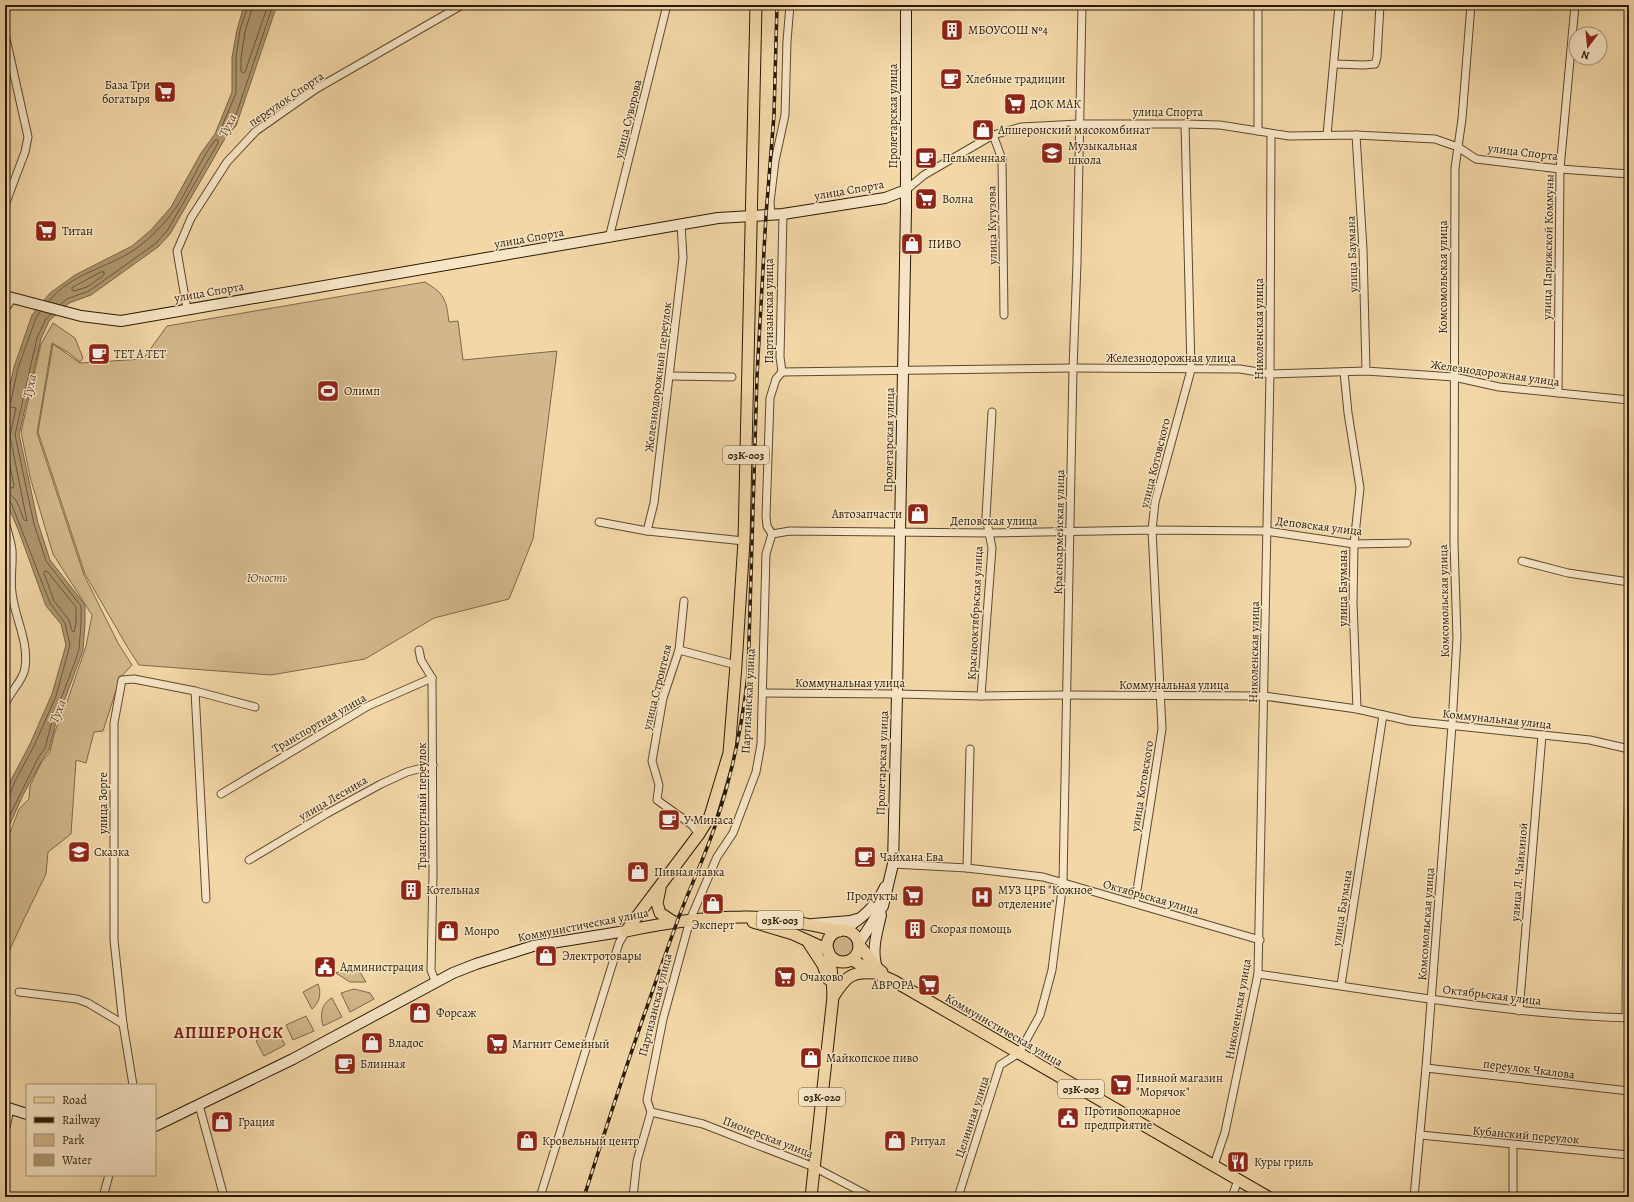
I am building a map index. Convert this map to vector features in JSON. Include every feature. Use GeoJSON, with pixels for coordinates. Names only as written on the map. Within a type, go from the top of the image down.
{"type":"FeatureCollection","features":[{"type":"Feature","properties":{"kind":"main road","name":"Партизанская улица"},"geometry":{"type":"LineString","coordinates":[[626,931],[699,834],[710,816],[729,753],[744,541],[756,5]]}},
{"type":"Feature","properties":{"kind":"main road","name":"03К-003"},"geometry":{"type":"LineString","coordinates":[[661,886],[657,902],[660,913],[672,921]]}},
{"type":"Feature","properties":{"kind":"main road","name":"Коммунистическая улица"},"geometry":{"type":"LineString","coordinates":[[626,931],[672,921],[742,916],[808,924],[841,931]]}},
{"type":"Feature","properties":{"kind":"main road","name":"Коммунистическая улица"},"geometry":{"type":"LineString","coordinates":[[721,918],[756,923],[793,934],[828,952]]}},
{"type":"Feature","properties":{"kind":"main road","name":"03К-003"},"geometry":{"type":"LineString","coordinates":[[841,931],[848,931],[855,935],[859,944]]}},
{"type":"Feature","properties":{"kind":"main road"},"geometry":{"type":"LineString","coordinates":[[833,997],[832,976],[827,945],[831,936],[841,931]]}},
{"type":"Feature","properties":{"kind":"main road"},"geometry":{"type":"LineString","coordinates":[[807,940],[823,965],[833,997]]}},
{"type":"Feature","properties":{"kind":"main road","name":"Коммунистическая улица"},"geometry":{"type":"LineString","coordinates":[[859,944],[876,971]]}},
{"type":"Feature","properties":{"kind":"main road"},"geometry":{"type":"LineString","coordinates":[[833,997],[850,961],[858,954],[859,944]]}},
{"type":"Feature","properties":{"kind":"main road","name":"03К-003"},"geometry":{"type":"LineString","coordinates":[[828,952],[832,958],[837,961],[850,961]]}},
{"type":"Feature","properties":{"kind":"main road","name":"Коммунистическая улица"},"geometry":{"type":"LineString","coordinates":[[850,961],[876,971],[894,981],[1268,1197]]}},
{"type":"Feature","properties":{"kind":"main road"},"geometry":{"type":"LineString","coordinates":[[833,997],[842,982],[852,975],[860,972],[876,971]]}},
{"type":"Feature","properties":{"kind":"main road","name":"03К-020"},"geometry":{"type":"LineString","coordinates":[[811,1197],[833,997]]}},
{"type":"Feature","properties":{"kind":"street","name":"переулок Спорта"},"geometry":{"type":"LineString","coordinates":[[187,309],[177,251],[191,218],[227,162],[256,131],[316,89],[462,5]]}},
{"type":"Feature","properties":{"kind":"street","name":"улица Суворова"},"geometry":{"type":"LineString","coordinates":[[609,238],[667,5]]}},
{"type":"Feature","properties":{"kind":"street"},"geometry":{"type":"LineString","coordinates":[[771,214],[770,202],[775,161],[785,115],[787,41],[790,5]]}},
{"type":"Feature","properties":{"kind":"street","name":"Пролетарская улица"},"geometry":{"type":"LineString","coordinates":[[859,944],[883,906],[891,875],[892,864],[897,694],[906,190],[906,5]]}},
{"type":"Feature","properties":{"kind":"street","name":"Красноармейская улица"},"geometry":{"type":"LineString","coordinates":[[1019,1053],[1040,1015],[1052,970],[1063,882],[1082,5]]}},
{"type":"Feature","properties":{"kind":"street"},"geometry":{"type":"LineString","coordinates":[[1258,5],[1258,131]]}},
{"type":"Feature","properties":{"kind":"street"},"geometry":{"type":"LineString","coordinates":[[1327,135],[1339,5]]}},
{"type":"Feature","properties":{"kind":"street"},"geometry":{"type":"LineString","coordinates":[[1334,64],[1364,66],[1375,64],[1377,57],[1380,5]]}},
{"type":"Feature","properties":{"kind":"street","name":"Комсомольская улица"},"geometry":{"type":"LineString","coordinates":[[1414,1197],[1426,1068],[1452,725],[1457,638],[1454,543],[1455,168],[1464,97],[1471,5]]}},
{"type":"Feature","properties":{"kind":"street","name":"улица Парижской Коммуны"},"geometry":{"type":"LineString","coordinates":[[1558,393],[1560,169],[1575,5]]}},
{"type":"Feature","properties":{"kind":"street"},"geometry":{"type":"LineString","coordinates":[[5,34],[28,137],[25,152],[7,193],[5,205]]}},
{"type":"Feature","properties":{"kind":"street","name":"улица Спорта"},"geometry":{"type":"LineString","coordinates":[[9,297],[81,316],[121,321],[718,218],[783,214],[885,198],[906,190],[924,176],[993,136],[1021,127],[1079,124],[1220,125],[1289,136],[1356,135],[1435,139],[1458,147],[1476,159],[1560,169],[1629,174]]}},
{"type":"Feature","properties":{"kind":"street","name":"улица Котовского"},"geometry":{"type":"LineString","coordinates":[[1134,903],[1162,729],[1152,530],[1155,502],[1191,370],[1185,124]]}},
{"type":"Feature","properties":{"kind":"street","name":"Николенская улица"},"geometry":{"type":"LineString","coordinates":[[1214,1165],[1225,1132],[1258,974],[1260,940],[1266,531],[1270,374],[1271,134]]}},
{"type":"Feature","properties":{"kind":"street","name":"улица Баумана"},"geometry":{"type":"LineString","coordinates":[[1356,135],[1363,249],[1366,371]]}},
{"type":"Feature","properties":{"kind":"street","name":"улица Кутузова"},"geometry":{"type":"LineString","coordinates":[[993,136],[1002,159],[1004,315]]}},
{"type":"Feature","properties":{"kind":"street","name":"Партизанская улица"},"geometry":{"type":"LineString","coordinates":[[633,1197],[637,1161],[651,1112],[647,1100],[663,1019],[690,920],[717,857],[733,833],[756,772],[761,744],[766,554],[772,534],[767,526],[766,516],[770,398],[776,379],[782,372],[780,357],[783,214]]}},
{"type":"Feature","properties":{"kind":"street","name":"Железнодорожный переулок"},"geometry":{"type":"LineString","coordinates":[[647,531],[654,503],[684,258],[681,224]]}},
{"type":"Feature","properties":{"kind":"street"},"geometry":{"type":"LineString","coordinates":[[5,309],[9,297]]}},
{"type":"Feature","properties":{"kind":"street","name":"Железнодорожная улица"},"geometry":{"type":"LineString","coordinates":[[782,372],[903,369],[1073,368],[1240,370],[1270,374],[1366,371],[1454,377],[1499,387],[1629,400]]}},
{"type":"Feature","properties":{"kind":"street","name":"улица Баумана"},"geometry":{"type":"LineString","coordinates":[[1344,372],[1348,413],[1360,488],[1354,544],[1353,603],[1356,709]]}},
{"type":"Feature","properties":{"kind":"street"},"geometry":{"type":"LineString","coordinates":[[670,376],[732,377]]}},
{"type":"Feature","properties":{"kind":"street","name":"Краснооктябрьская улица"},"geometry":{"type":"LineString","coordinates":[[981,696],[992,548],[986,517],[992,412]]}},
{"type":"Feature","properties":{"kind":"street"},"geometry":{"type":"LineString","coordinates":[[5,521],[12,550],[8,584],[24,636],[26,652],[25,669],[15,687],[7,697],[5,705]]}},
{"type":"Feature","properties":{"kind":"street"},"geometry":{"type":"LineString","coordinates":[[599,522],[647,531],[744,541]]}},
{"type":"Feature","properties":{"kind":"street","name":"Деповская улица"},"geometry":{"type":"LineString","coordinates":[[772,534],[790,531],[900,533],[1152,530],[1266,531],[1354,544],[1407,543]]}},
{"type":"Feature","properties":{"kind":"street"},"geometry":{"type":"LineString","coordinates":[[1522,560],[1568,573],[1629,582]]}},
{"type":"Feature","properties":{"kind":"street","name":"улица Строителя"},"geometry":{"type":"LineString","coordinates":[[684,601],[679,650],[663,698],[652,761],[659,785],[657,800],[692,825],[699,834]]}},
{"type":"Feature","properties":{"kind":"street"},"geometry":{"type":"LineString","coordinates":[[420,650],[421,660],[432,678]]}},
{"type":"Feature","properties":{"kind":"street"},"geometry":{"type":"LineString","coordinates":[[679,650],[736,665]]}},
{"type":"Feature","properties":{"kind":"street","name":"Транспортный переулок"},"geometry":{"type":"LineString","coordinates":[[432,678],[434,874],[431,970],[435,981]]}},
{"type":"Feature","properties":{"kind":"street","name":"Транспортная улица"},"geometry":{"type":"LineString","coordinates":[[222,794],[368,706],[432,678]]}},
{"type":"Feature","properties":{"kind":"street","name":"улица Зорге"},"geometry":{"type":"LineString","coordinates":[[133,1084],[123,1024],[114,940],[114,723],[122,680],[134,679],[255,707]]}},
{"type":"Feature","properties":{"kind":"street"},"geometry":{"type":"LineString","coordinates":[[195,692],[206,899]]}},
{"type":"Feature","properties":{"kind":"street","name":"Коммунальная улица"},"geometry":{"type":"LineString","coordinates":[[763,693],[981,696],[1264,696],[1356,709],[1410,721],[1590,740],[1629,748]]}},
{"type":"Feature","properties":{"kind":"street","name":"улица Баумана"},"geometry":{"type":"LineString","coordinates":[[1341,985],[1383,715]]}},
{"type":"Feature","properties":{"kind":"street","name":"улица Л. Чайкиной"},"geometry":{"type":"LineString","coordinates":[[1519,1011],[1542,735]]}},
{"type":"Feature","properties":{"kind":"street"},"geometry":{"type":"LineString","coordinates":[[967,868],[970,749]]}},
{"type":"Feature","properties":{"kind":"street","name":"улица Лесника"},"geometry":{"type":"LineString","coordinates":[[249,860],[326,814],[381,784],[407,772],[433,765]]}},
{"type":"Feature","properties":{"kind":"street"},"geometry":{"type":"LineString","coordinates":[[1628,1018],[1627,852],[1629,780]]}},
{"type":"Feature","properties":{"kind":"street","name":"Октябрьская улица"},"geometry":{"type":"LineString","coordinates":[[892,864],[967,868],[1043,877],[1260,940]]}},
{"type":"Feature","properties":{"kind":"street","name":"Пролетарская улица"},"geometry":{"type":"LineString","coordinates":[[841,931],[864,916],[882,894],[891,875]]}},
{"type":"Feature","properties":{"kind":"street"},"geometry":{"type":"LineString","coordinates":[[876,971],[873,956],[883,906]]}},
{"type":"Feature","properties":{"kind":"street"},"geometry":{"type":"LineString","coordinates":[[808,924],[850,921],[864,916]]}},
{"type":"Feature","properties":{"kind":"street"},"geometry":{"type":"LineString","coordinates":[[540,1197],[619,943],[626,931]]}},
{"type":"Feature","properties":{"kind":"street","name":"Коммунистическая улица"},"geometry":{"type":"LineString","coordinates":[[156,1126],[293,1059],[435,981],[476,964],[533,946],[626,931]]}},
{"type":"Feature","properties":{"kind":"street","name":"Октябрьская улица"},"geometry":{"type":"LineString","coordinates":[[1258,974],[1519,1011],[1575,1016],[1628,1018]]}},
{"type":"Feature","properties":{"kind":"street"},"geometry":{"type":"LineString","coordinates":[[19,992],[83,1001],[123,1024]]}},
{"type":"Feature","properties":{"kind":"street","name":"Целинная улица"},"geometry":{"type":"LineString","coordinates":[[958,1197],[1000,1065],[1019,1053]]}},
{"type":"Feature","properties":{"kind":"street","name":"переулок Чкалова"},"geometry":{"type":"LineString","coordinates":[[1426,1068],[1629,1091]]}},
{"type":"Feature","properties":{"kind":"street"},"geometry":{"type":"LineString","coordinates":[[199,1105],[224,1197]]}},
{"type":"Feature","properties":{"kind":"street"},"geometry":{"type":"LineString","coordinates":[[5,1132],[7,1108],[26,1114]]}},
{"type":"Feature","properties":{"kind":"street","name":"Пионерская улица"},"geometry":{"type":"LineString","coordinates":[[651,1112],[703,1124],[814,1167],[871,1197]]}},
{"type":"Feature","properties":{"kind":"street","name":"Кубанский переулок"},"geometry":{"type":"LineString","coordinates":[[1420,1136],[1629,1156]]}},
{"type":"Feature","properties":{"kind":"street"},"geometry":{"type":"LineString","coordinates":[[1513,1145],[1513,1197]]}},
{"type":"Feature","properties":{"kind":"street"},"geometry":{"type":"LineString","coordinates":[[103,1197],[109,1176]]}},
{"type":"Feature","properties":{"kind":"street"},"geometry":{"type":"LineString","coordinates":[[1232,1197],[1238,1180]]}},
{"type":"Feature","properties":{"kind":"green space","name":"Юность"},"geometry":{"type":"Polygon","coordinates":[[[425,282],[441,294],[447,308],[449,322],[458,321],[463,360],[557,351],[533,539],[509,599],[434,618],[365,659],[271,675],[139,665],[85,574],[38,432],[53,344],[80,363],[143,359],[167,326],[425,282]]]}},
{"type":"Feature","properties":{"kind":"green space"},"geometry":{"type":"Polygon","coordinates":[[[53,323],[75,338],[83,358],[80,362],[69,353],[52,343],[37,433],[84,575],[118,643],[132,665],[120,678],[103,731],[94,732],[86,763],[76,760],[71,834],[48,852],[46,874],[11,947],[5,966],[5,846],[19,809],[29,799],[30,786],[41,763],[50,752],[55,731],[66,705],[86,646],[92,615],[53,554],[30,477],[21,432],[41,344],[53,323]]]}},
{"type":"Feature","properties":{"kind":"green space"},"geometry":{"type":"Polygon","coordinates":[[[844,935],[852,938],[855,946],[852,954],[844,957],[836,954],[833,946],[836,938],[844,935]]]}},
{"type":"Feature","properties":{"kind":"green space"},"geometry":{"type":"Polygon","coordinates":[[[355,964],[366,982],[350,982],[336,973],[355,964]]]}},
{"type":"Feature","properties":{"kind":"green space"},"geometry":{"type":"Polygon","coordinates":[[[318,984],[320,991],[319,998],[312,1009],[303,992],[318,984]]]}},
{"type":"Feature","properties":{"kind":"green space"},"geometry":{"type":"Polygon","coordinates":[[[5,986],[10,1000],[10,1008],[5,1049],[5,986]]]}},
{"type":"Feature","properties":{"kind":"green space"},"geometry":{"type":"Polygon","coordinates":[[[354,989],[370,993],[374,999],[350,1012],[341,993],[354,989]]]}},
{"type":"Feature","properties":{"kind":"green space"},"geometry":{"type":"Polygon","coordinates":[[[332,998],[342,1017],[323,1026],[322,1010],[328,1000],[332,998]]]}},
{"type":"Feature","properties":{"kind":"green space"},"geometry":{"type":"Polygon","coordinates":[[[306,1016],[314,1031],[293,1040],[286,1025],[306,1016]]]}},
{"type":"Feature","properties":{"kind":"green space"},"geometry":{"type":"Polygon","coordinates":[[[277,1030],[285,1045],[264,1056],[256,1041],[277,1030]]]}},
{"type":"Feature","properties":{"kind":"water","name":"Туха"},"geometry":{"type":"Polygon","coordinates":[[[244,5],[277,5],[236,126],[227,135],[170,234],[158,247],[91,295],[69,303],[49,321],[41,339],[19,434],[38,523],[50,560],[85,605],[85,624],[83,650],[55,726],[49,750],[23,795],[5,835],[5,798],[11,780],[30,744],[52,694],[66,645],[61,624],[46,606],[18,529],[5,499],[5,407],[14,367],[32,315],[50,293],[75,275],[132,246],[151,230],[171,207],[201,153],[215,134],[232,92],[232,57],[244,5]]]}},
{"type":"Feature","properties":{"kind":"railway"},"geometry":{"type":"LineString","coordinates":[[584,1197],[617,1094],[653,990],[677,922],[707,848],[722,805],[732,769],[743,713],[748,675],[757,376],[766,215],[774,115],[777,5]]}},
{"type":"Feature","properties":{"kind":"place","name":"МБОУСОШ №4"},"geometry":{"type":"Point","coordinates":[952,30]}},
{"type":"Feature","properties":{"kind":"place","name":"Хлебные традиции"},"geometry":{"type":"Point","coordinates":[951,79]}},
{"type":"Feature","properties":{"kind":"place","name":"База Три богатыря"},"geometry":{"type":"Point","coordinates":[165,92]}},
{"type":"Feature","properties":{"kind":"place","name":"ДОК МАК"},"geometry":{"type":"Point","coordinates":[1015,104]}},
{"type":"Feature","properties":{"kind":"place","name":"Апшеронский мясокомбинат"},"geometry":{"type":"Point","coordinates":[983,130]}},
{"type":"Feature","properties":{"kind":"place","name":"Музыкальная школа"},"geometry":{"type":"Point","coordinates":[1052,153]}},
{"type":"Feature","properties":{"kind":"place","name":"Пельменная"},"geometry":{"type":"Point","coordinates":[926,158]}},
{"type":"Feature","properties":{"kind":"place","name":"Волна"},"geometry":{"type":"Point","coordinates":[926,199]}},
{"type":"Feature","properties":{"kind":"place","name":"Титан"},"geometry":{"type":"Point","coordinates":[46,231]}},
{"type":"Feature","properties":{"kind":"place","name":"ПИВО"},"geometry":{"type":"Point","coordinates":[912,244]}},
{"type":"Feature","properties":{"kind":"place","name":"ТЕТ А ТЕТ"},"geometry":{"type":"Point","coordinates":[99,354]}},
{"type":"Feature","properties":{"kind":"place","name":"Олимп"},"geometry":{"type":"Point","coordinates":[328,391]}},
{"type":"Feature","properties":{"kind":"place","name":"Автозапчасти"},"geometry":{"type":"Point","coordinates":[918,514]}},
{"type":"Feature","properties":{"kind":"place","name":"У Минаса"},"geometry":{"type":"Point","coordinates":[669,820]}},
{"type":"Feature","properties":{"kind":"place","name":"Сказка"},"geometry":{"type":"Point","coordinates":[79,852]}},
{"type":"Feature","properties":{"kind":"place","name":"Чайхана Ева"},"geometry":{"type":"Point","coordinates":[865,857]}},
{"type":"Feature","properties":{"kind":"place","name":"Пивная лавка"},"geometry":{"type":"Point","coordinates":[638,872]}},
{"type":"Feature","properties":{"kind":"place","name":"Котельная"},"geometry":{"type":"Point","coordinates":[411,890]}},
{"type":"Feature","properties":{"kind":"place","name":"Продукты"},"geometry":{"type":"Point","coordinates":[913,896]}},
{"type":"Feature","properties":{"kind":"place","name":"МУЗ ЦРБ \"Кожное отделение\""},"geometry":{"type":"Point","coordinates":[982,897]}},
{"type":"Feature","properties":{"kind":"place","name":"Эксперт"},"geometry":{"type":"Point","coordinates":[713,904]}},
{"type":"Feature","properties":{"kind":"place","name":"Скорая помощь"},"geometry":{"type":"Point","coordinates":[915,929]}},
{"type":"Feature","properties":{"kind":"place","name":"Монро"},"geometry":{"type":"Point","coordinates":[448,931]}},
{"type":"Feature","properties":{"kind":"place","name":"Электротовары"},"geometry":{"type":"Point","coordinates":[546,956]}},
{"type":"Feature","properties":{"kind":"place","name":"Администрация"},"geometry":{"type":"Point","coordinates":[325,967]}},
{"type":"Feature","properties":{"kind":"place","name":"Очаково"},"geometry":{"type":"Point","coordinates":[785,977]}},
{"type":"Feature","properties":{"kind":"place","name":"АВРОРА"},"geometry":{"type":"Point","coordinates":[929,985]}},
{"type":"Feature","properties":{"kind":"place","name":"Форсаж"},"geometry":{"type":"Point","coordinates":[420,1013]}},
{"type":"Feature","properties":{"kind":"place","name":"Владос"},"geometry":{"type":"Point","coordinates":[372,1043]}},
{"type":"Feature","properties":{"kind":"place","name":"Магнит Семейный"},"geometry":{"type":"Point","coordinates":[497,1044]}},
{"type":"Feature","properties":{"kind":"place","name":"Майкопское пиво"},"geometry":{"type":"Point","coordinates":[811,1058]}},
{"type":"Feature","properties":{"kind":"place","name":"Блинная"},"geometry":{"type":"Point","coordinates":[345,1064]}},
{"type":"Feature","properties":{"kind":"place","name":"Пивной магазин \"Морячок\""},"geometry":{"type":"Point","coordinates":[1121,1085]}},
{"type":"Feature","properties":{"kind":"place","name":"Противопожарное предприятие"},"geometry":{"type":"Point","coordinates":[1068,1118]}},
{"type":"Feature","properties":{"kind":"place","name":"Грация"},"geometry":{"type":"Point","coordinates":[222,1122]}},
{"type":"Feature","properties":{"kind":"place","name":"Кровельный центр"},"geometry":{"type":"Point","coordinates":[527,1141]}},
{"type":"Feature","properties":{"kind":"place","name":"Ритуал"},"geometry":{"type":"Point","coordinates":[895,1141]}},
{"type":"Feature","properties":{"kind":"place","name":"Куры гриль"},"geometry":{"type":"Point","coordinates":[1238,1162]}},
{"type":"Feature","properties":{"kind":"district","name":"АПШЕРОНСК"},"geometry":{"type":"Point","coordinates":[229,1032]}}]}
